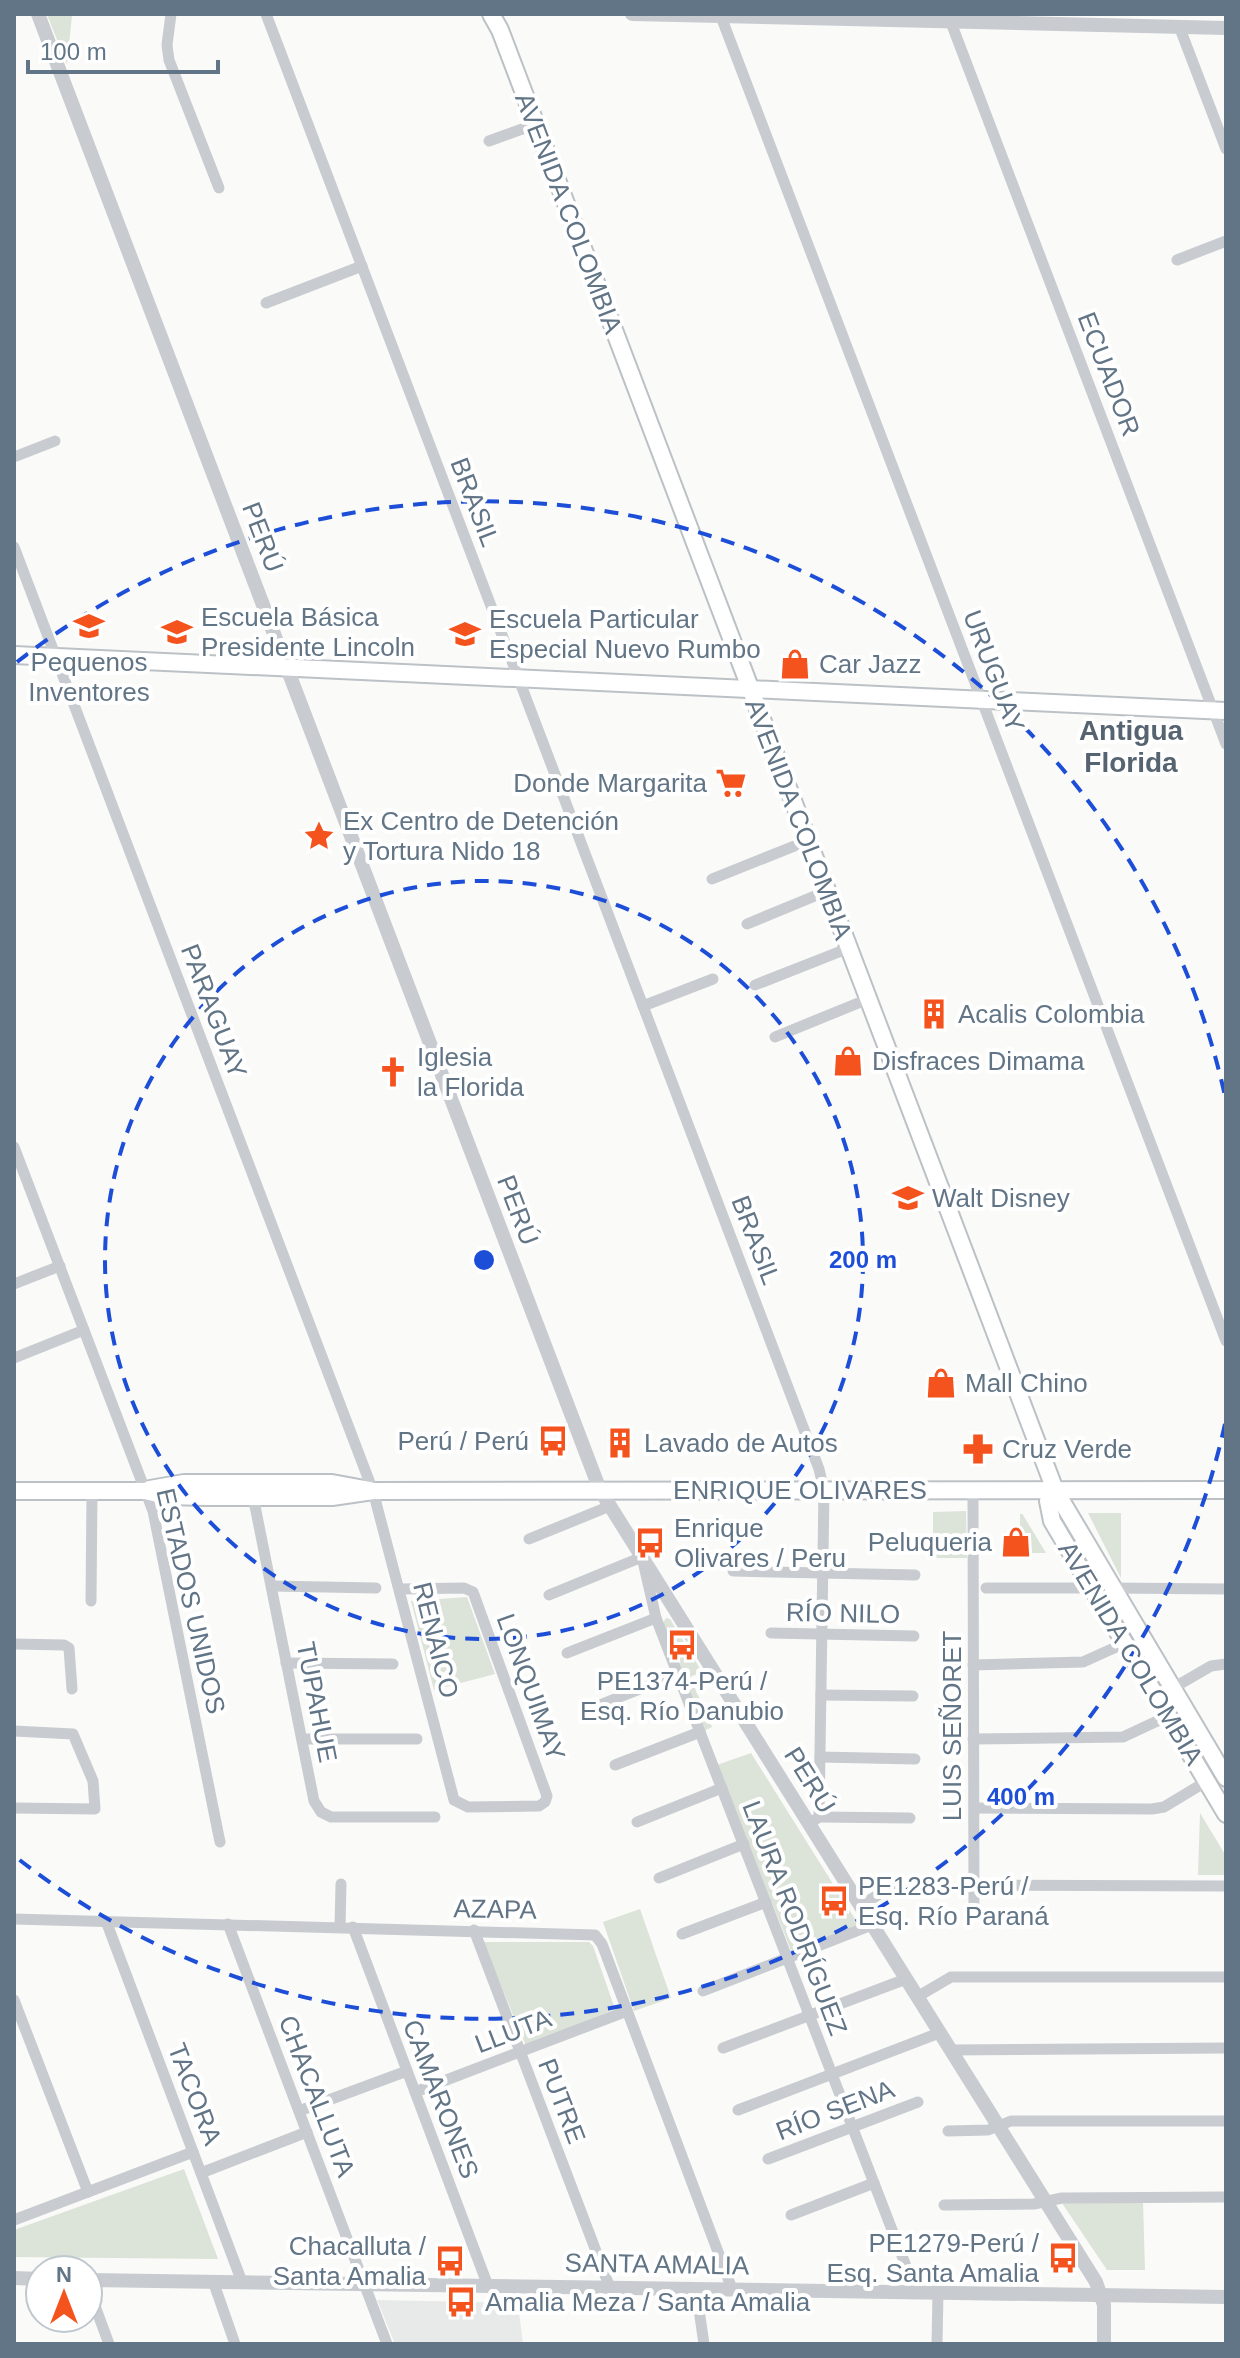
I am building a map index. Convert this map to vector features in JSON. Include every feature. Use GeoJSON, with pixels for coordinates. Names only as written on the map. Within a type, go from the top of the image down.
{"type":"FeatureCollection","features":[{"type":"Feature","properties":{"kind":"main road","name":"AVENIDA COLOMBIA"},"geometry":{"type":"LineString","coordinates":[[491,14],[536,124],[1055,1490],[1173,1688],[1221,1756],[1226,1778]]}},
{"type":"Feature","properties":{"kind":"main road"},"geometry":{"type":"LineString","coordinates":[[14,655],[1220,711]]}},
{"type":"Feature","properties":{"kind":"main road","name":"ENRIQUE OLIVARES"},"geometry":{"type":"LineString","coordinates":[[14,1491],[145,1491],[184,1483],[251,1490],[342,1483],[373,1491],[1226,1490]]}},
{"type":"Feature","properties":{"kind":"main road","name":"AVENIDA COLOMBIA"},"geometry":{"type":"LineString","coordinates":[[1055,1490],[1048,1501],[1050,1516],[1226,1814]]}},
{"type":"Feature","properties":{"kind":"street","name":"PERÚ"},"geometry":{"type":"LineString","coordinates":[[38,14],[600,1490],[814,1821],[860,1906],[1101,2295],[1105,2310],[1104,2344]]}},
{"type":"Feature","properties":{"kind":"street"},"geometry":{"type":"LineString","coordinates":[[171,14],[167,45],[169,60],[219,188]]}},
{"type":"Feature","properties":{"kind":"street","name":"BRASIL"},"geometry":{"type":"LineString","coordinates":[[266,14],[819,1469],[824,1490],[823,1573],[820,1757],[814,1821]]}},
{"type":"Feature","properties":{"kind":"street"},"geometry":{"type":"LineString","coordinates":[[632,14],[1062,19],[1226,28]]}},
{"type":"Feature","properties":{"kind":"street","name":"URUGUAY"},"geometry":{"type":"LineString","coordinates":[[720,15],[1226,1341]]}},
{"type":"Feature","properties":{"kind":"street","name":"ECUADOR"},"geometry":{"type":"LineString","coordinates":[[950,20],[1220,711],[1226,744]]}},
{"type":"Feature","properties":{"kind":"street"},"geometry":{"type":"LineString","coordinates":[[1179,26],[1226,149]]}},
{"type":"Feature","properties":{"kind":"street"},"geometry":{"type":"LineString","coordinates":[[489,141],[536,124]]}},
{"type":"Feature","properties":{"kind":"street"},"geometry":{"type":"LineString","coordinates":[[1177,260],[1226,241]]}},
{"type":"Feature","properties":{"kind":"street"},"geometry":{"type":"LineString","coordinates":[[266,303],[362,266]]}},
{"type":"Feature","properties":{"kind":"street"},"geometry":{"type":"LineString","coordinates":[[14,457],[55,441]]}},
{"type":"Feature","properties":{"kind":"street","name":"PARAGUAY"},"geometry":{"type":"LineString","coordinates":[[14,547],[373,1491]]}},
{"type":"Feature","properties":{"kind":"street"},"geometry":{"type":"LineString","coordinates":[[712,879],[807,841]]}},
{"type":"Feature","properties":{"kind":"street"},"geometry":{"type":"LineString","coordinates":[[747,924],[827,891]]}},
{"type":"Feature","properties":{"kind":"street"},"geometry":{"type":"LineString","coordinates":[[755,985],[849,948]]}},
{"type":"Feature","properties":{"kind":"street"},"geometry":{"type":"LineString","coordinates":[[643,1006],[713,979]]}},
{"type":"Feature","properties":{"kind":"street"},"geometry":{"type":"LineString","coordinates":[[775,1037],[868,999]]}},
{"type":"Feature","properties":{"kind":"street","name":"ESTADOS UNIDOS"},"geometry":{"type":"LineString","coordinates":[[14,1147],[153,1511],[220,1842]]}},
{"type":"Feature","properties":{"kind":"street"},"geometry":{"type":"LineString","coordinates":[[14,1284],[60,1266]]}},
{"type":"Feature","properties":{"kind":"street"},"geometry":{"type":"LineString","coordinates":[[14,1358],[84,1330]]}},
{"type":"Feature","properties":{"kind":"street","name":"TUPAHUE"},"geometry":{"type":"LineString","coordinates":[[251,1490],[314,1801],[321,1812],[331,1817],[435,1817]]}},
{"type":"Feature","properties":{"kind":"street","name":"LUIS SEÑORET"},"geometry":{"type":"LineString","coordinates":[[973,1490],[974,1914]]}},
{"type":"Feature","properties":{"kind":"street"},"geometry":{"type":"LineString","coordinates":[[91,1601],[92,1491]]}},
{"type":"Feature","properties":{"kind":"street","name":"RENAICO"},"geometry":{"type":"LineString","coordinates":[[373,1491],[454,1800],[468,1807],[539,1806],[547,1796]]}},
{"type":"Feature","properties":{"kind":"street"},"geometry":{"type":"LineString","coordinates":[[529,1539],[610,1506]]}},
{"type":"Feature","properties":{"kind":"street"},"geometry":{"type":"LineString","coordinates":[[549,1595],[642,1557]]}},
{"type":"Feature","properties":{"kind":"street","name":"LAURA RODRÍGUEZ"},"geometry":{"type":"LineString","coordinates":[[642,1557],[656,1618],[916,2292]]}},
{"type":"Feature","properties":{"kind":"street"},"geometry":{"type":"LineString","coordinates":[[733,1571],[915,1575]]}},
{"type":"Feature","properties":{"kind":"street"},"geometry":{"type":"LineString","coordinates":[[272,1586],[376,1588]]}},
{"type":"Feature","properties":{"kind":"street","name":"LONQUIMAY"},"geometry":{"type":"LineString","coordinates":[[401,1589],[464,1588],[473,1592],[547,1796]]}},
{"type":"Feature","properties":{"kind":"street"},"geometry":{"type":"LineString","coordinates":[[986,1588],[1093,1588]]}},
{"type":"Feature","properties":{"kind":"street"},"geometry":{"type":"LineString","coordinates":[[1114,1588],[1226,1589]]}},
{"type":"Feature","properties":{"kind":"street"},"geometry":{"type":"LineString","coordinates":[[567,1653],[656,1618]]}},
{"type":"Feature","properties":{"kind":"street","name":"RÍO NILO"},"geometry":{"type":"LineString","coordinates":[[771,1633],[914,1636]]}},
{"type":"Feature","properties":{"kind":"street"},"geometry":{"type":"LineString","coordinates":[[973,1665],[1083,1662],[1125,1643]]}},
{"type":"Feature","properties":{"kind":"street"},"geometry":{"type":"LineString","coordinates":[[14,1644],[67,1646],[71,1654],[72,1689]]}},
{"type":"Feature","properties":{"kind":"street"},"geometry":{"type":"LineString","coordinates":[[286,1663],[393,1664]]}},
{"type":"Feature","properties":{"kind":"street"},"geometry":{"type":"LineString","coordinates":[[1173,1688],[1211,1666],[1226,1664]]}},
{"type":"Feature","properties":{"kind":"street"},"geometry":{"type":"LineString","coordinates":[[592,1708],[678,1674]]}},
{"type":"Feature","properties":{"kind":"street"},"geometry":{"type":"LineString","coordinates":[[821,1695],[913,1696]]}},
{"type":"Feature","properties":{"kind":"street"},"geometry":{"type":"LineString","coordinates":[[973,1739],[1123,1737],[1168,1716]]}},
{"type":"Feature","properties":{"kind":"street"},"geometry":{"type":"LineString","coordinates":[[14,1731],[65,1732],[76,1737],[93,1781],[95,1809],[14,1808]]}},
{"type":"Feature","properties":{"kind":"street"},"geometry":{"type":"LineString","coordinates":[[615,1765],[700,1732]]}},
{"type":"Feature","properties":{"kind":"street"},"geometry":{"type":"LineString","coordinates":[[302,1739],[417,1739]]}},
{"type":"Feature","properties":{"kind":"street"},"geometry":{"type":"LineString","coordinates":[[820,1757],[915,1759]]}},
{"type":"Feature","properties":{"kind":"street"},"geometry":{"type":"LineString","coordinates":[[974,1808],[1152,1809],[1164,1807],[1207,1781]]}},
{"type":"Feature","properties":{"kind":"street"},"geometry":{"type":"LineString","coordinates":[[637,1822],[722,1788]]}},
{"type":"Feature","properties":{"kind":"street"},"geometry":{"type":"LineString","coordinates":[[814,1821],[910,1818]]}},
{"type":"Feature","properties":{"kind":"street"},"geometry":{"type":"LineString","coordinates":[[659,1878],[744,1844]]}},
{"type":"Feature","properties":{"kind":"street"},"geometry":{"type":"LineString","coordinates":[[860,1906],[899,1882]]}},
{"type":"Feature","properties":{"kind":"street"},"geometry":{"type":"LineString","coordinates":[[340,1927],[341,1884]]}},
{"type":"Feature","properties":{"kind":"street"},"geometry":{"type":"LineString","coordinates":[[974,1885],[1226,1886]]}},
{"type":"Feature","properties":{"kind":"street"},"geometry":{"type":"LineString","coordinates":[[682,1934],[766,1902]]}},
{"type":"Feature","properties":{"kind":"street","name":"AZAPA"},"geometry":{"type":"LineString","coordinates":[[14,1919],[595,1935],[600,1940],[732,2289]]}},
{"type":"Feature","properties":{"kind":"street","name":"TACORA"},"geometry":{"type":"LineString","coordinates":[[106,1921],[242,2282]]}},
{"type":"Feature","properties":{"kind":"street","name":"CHACALLUTA"},"geometry":{"type":"LineString","coordinates":[[228,1924],[387,2344]]}},
{"type":"Feature","properties":{"kind":"street"},"geometry":{"type":"LineString","coordinates":[[703,1991],[872,1925]]}},
{"type":"Feature","properties":{"kind":"street","name":"CAMARONES"},"geometry":{"type":"LineString","coordinates":[[353,1927],[488,2286]]}},
{"type":"Feature","properties":{"kind":"street","name":"PUTRE"},"geometry":{"type":"LineString","coordinates":[[474,1930],[610,2288]]}},
{"type":"Feature","properties":{"kind":"street"},"geometry":{"type":"LineString","coordinates":[[917,1997],[951,1977],[1226,1977]]}},
{"type":"Feature","properties":{"kind":"street"},"geometry":{"type":"LineString","coordinates":[[723,2048],[906,1979]]}},
{"type":"Feature","properties":{"kind":"street"},"geometry":{"type":"LineString","coordinates":[[14,2000],[88,2192]]}},
{"type":"Feature","properties":{"kind":"street","name":"LLUTA"},"geometry":{"type":"LineString","coordinates":[[415,2092],[627,2011]]}},
{"type":"Feature","properties":{"kind":"street"},"geometry":{"type":"LineString","coordinates":[[738,2110],[939,2033]]}},
{"type":"Feature","properties":{"kind":"street"},"geometry":{"type":"LineString","coordinates":[[950,2050],[1226,2048]]}},
{"type":"Feature","properties":{"kind":"street"},"geometry":{"type":"LineString","coordinates":[[299,2111],[407,2071]]}},
{"type":"Feature","properties":{"kind":"street","name":"RÍO SENA"},"geometry":{"type":"LineString","coordinates":[[768,2159],[918,2102]]}},
{"type":"Feature","properties":{"kind":"street"},"geometry":{"type":"LineString","coordinates":[[948,2131],[988,2130],[1011,2121],[1226,2121]]}},
{"type":"Feature","properties":{"kind":"street"},"geometry":{"type":"LineString","coordinates":[[201,2173],[307,2132]]}},
{"type":"Feature","properties":{"kind":"street"},"geometry":{"type":"LineString","coordinates":[[14,2220],[193,2152]]}},
{"type":"Feature","properties":{"kind":"street"},"geometry":{"type":"LineString","coordinates":[[791,2215],[874,2183]]}},
{"type":"Feature","properties":{"kind":"street"},"geometry":{"type":"LineString","coordinates":[[944,2205],[1045,2202],[1062,2198],[1226,2197]]}},
{"type":"Feature","properties":{"kind":"street","name":"SANTA AMALIA"},"geometry":{"type":"LineString","coordinates":[[104,2280],[1226,2297]]}},
{"type":"Feature","properties":{"kind":"street"},"geometry":{"type":"LineString","coordinates":[[213,2281],[235,2344]]}},
{"type":"Feature","properties":{"kind":"street"},"geometry":{"type":"LineString","coordinates":[[696,2289],[704,2344]]}},
{"type":"Feature","properties":{"kind":"street"},"geometry":{"type":"LineString","coordinates":[[937,2344],[938,2292]]}},
{"type":"Feature","properties":{"kind":"shaded area"},"geometry":{"type":"Polygon","coordinates":[[[47,15],[72,15],[67,64],[47,15]]]}},
{"type":"Feature","properties":{"kind":"shaded area"},"geometry":{"type":"Polygon","coordinates":[[[966,1511],[967,1558],[933,1558],[933,1512],[966,1511]]]}},
{"type":"Feature","properties":{"kind":"shaded area"},"geometry":{"type":"Polygon","coordinates":[[[1088,1513],[1121,1513],[1121,1578],[1088,1513]]]}},
{"type":"Feature","properties":{"kind":"shaded area"},"geometry":{"type":"Polygon","coordinates":[[[1020,1514],[1023,1514],[1046,1553],[1020,1553],[1020,1514]]]}},
{"type":"Feature","properties":{"kind":"shaded area"},"geometry":{"type":"Polygon","coordinates":[[[467,1597],[495,1674],[434,1690],[411,1601],[467,1597]]]}},
{"type":"Feature","properties":{"kind":"shaded area"},"geometry":{"type":"Polygon","coordinates":[[[666,1618],[670,1619],[702,1672],[690,1677],[712,1727],[704,1731],[663,1623],[666,1618]]]}},
{"type":"Feature","properties":{"kind":"shaded area"},"geometry":{"type":"Polygon","coordinates":[[[751,1753],[860,1927],[792,1953],[717,1765],[751,1753]]]}},
{"type":"Feature","properties":{"kind":"shaded area"},"geometry":{"type":"Polygon","coordinates":[[[1200,1813],[1226,1856],[1226,1875],[1198,1875],[1200,1813]]]}},
{"type":"Feature","properties":{"kind":"shaded area"},"geometry":{"type":"Polygon","coordinates":[[[640,1909],[671,1998],[634,2011],[603,1922],[640,1909]]]}},
{"type":"Feature","properties":{"kind":"shaded area"},"geometry":{"type":"Polygon","coordinates":[[[483,1942],[589,1942],[615,2009],[526,2046],[483,1942]]]}},
{"type":"Feature","properties":{"kind":"shaded area"},"geometry":{"type":"Polygon","coordinates":[[[184,2169],[218,2259],[104,2258],[104,2254],[24,2254],[24,2257],[14,2257],[14,2230],[184,2169]]]}},
{"type":"Feature","properties":{"kind":"shaded area"},"geometry":{"type":"Polygon","coordinates":[[[1143,2201],[1145,2270],[1107,2270],[1062,2203],[1143,2201]]]}},
{"type":"Feature","properties":{"kind":"shaded area"},"geometry":{"type":"Polygon","coordinates":[[[377,2300],[518,2303],[523,2344],[395,2344],[377,2300]]]}},
{"type":"Feature","properties":{"kind":"place","name":"Pequenos Inventores"},"geometry":{"type":"Point","coordinates":[89,626]}},
{"type":"Feature","properties":{"kind":"place","name":"Escuela Básica Presidente Lincoln"},"geometry":{"type":"Point","coordinates":[177,632]}},
{"type":"Feature","properties":{"kind":"place","name":"Escuela Particular Especial Nuevo Rumbo"},"geometry":{"type":"Point","coordinates":[465,634]}},
{"type":"Feature","properties":{"kind":"place","name":"Car Jazz"},"geometry":{"type":"Point","coordinates":[795,664]}},
{"type":"Feature","properties":{"kind":"place","name":"Donde Margarita"},"geometry":{"type":"Point","coordinates":[731,783]}},
{"type":"Feature","properties":{"kind":"place","name":"Ex Centro de Detención y Tortura Nido 18"},"geometry":{"type":"Point","coordinates":[319,836]}},
{"type":"Feature","properties":{"kind":"place","name":"Acalis Colombia"},"geometry":{"type":"Point","coordinates":[934,1014]}},
{"type":"Feature","properties":{"kind":"place","name":"Disfraces Dimama"},"geometry":{"type":"Point","coordinates":[848,1061]}},
{"type":"Feature","properties":{"kind":"place","name":"Iglesia la Florida"},"geometry":{"type":"Point","coordinates":[393,1072]}},
{"type":"Feature","properties":{"kind":"place","name":"Walt Disney"},"geometry":{"type":"Point","coordinates":[908,1198]}},
{"type":"Feature","properties":{"kind":"place","name":"Mall Chino"},"geometry":{"type":"Point","coordinates":[941,1383]}},
{"type":"Feature","properties":{"kind":"place","name":"Perú / Perú"},"geometry":{"type":"Point","coordinates":[553,1441]}},
{"type":"Feature","properties":{"kind":"place","name":"Lavado de Autos"},"geometry":{"type":"Point","coordinates":[620,1443]}},
{"type":"Feature","properties":{"kind":"place","name":"Cruz Verde"},"geometry":{"type":"Point","coordinates":[978,1449]}},
{"type":"Feature","properties":{"kind":"place","name":"Peluqueria"},"geometry":{"type":"Point","coordinates":[1016,1542]}},
{"type":"Feature","properties":{"kind":"place","name":"Enrique Olivares / Peru"},"geometry":{"type":"Point","coordinates":[650,1543]}},
{"type":"Feature","properties":{"kind":"place","name":"PE1374-Perú / Esq. Río Danubio"},"geometry":{"type":"Point","coordinates":[682,1645]}},
{"type":"Feature","properties":{"kind":"place","name":"PE1283-Perú / Esq. Río Paraná"},"geometry":{"type":"Point","coordinates":[834,1901]}},
{"type":"Feature","properties":{"kind":"place","name":"PE1279-Perú / Esq. Santa Amalia"},"geometry":{"type":"Point","coordinates":[1063,2258]}},
{"type":"Feature","properties":{"kind":"place","name":"Chacalluta / Santa Amalia"},"geometry":{"type":"Point","coordinates":[450,2261]}},
{"type":"Feature","properties":{"kind":"place","name":"Amalia Meza / Santa Amalia"},"geometry":{"type":"Point","coordinates":[461,2302]}},
{"type":"Feature","properties":{"kind":"district","name":"Antigua Florida"},"geometry":{"type":"Point","coordinates":[1131,746]}}]}
